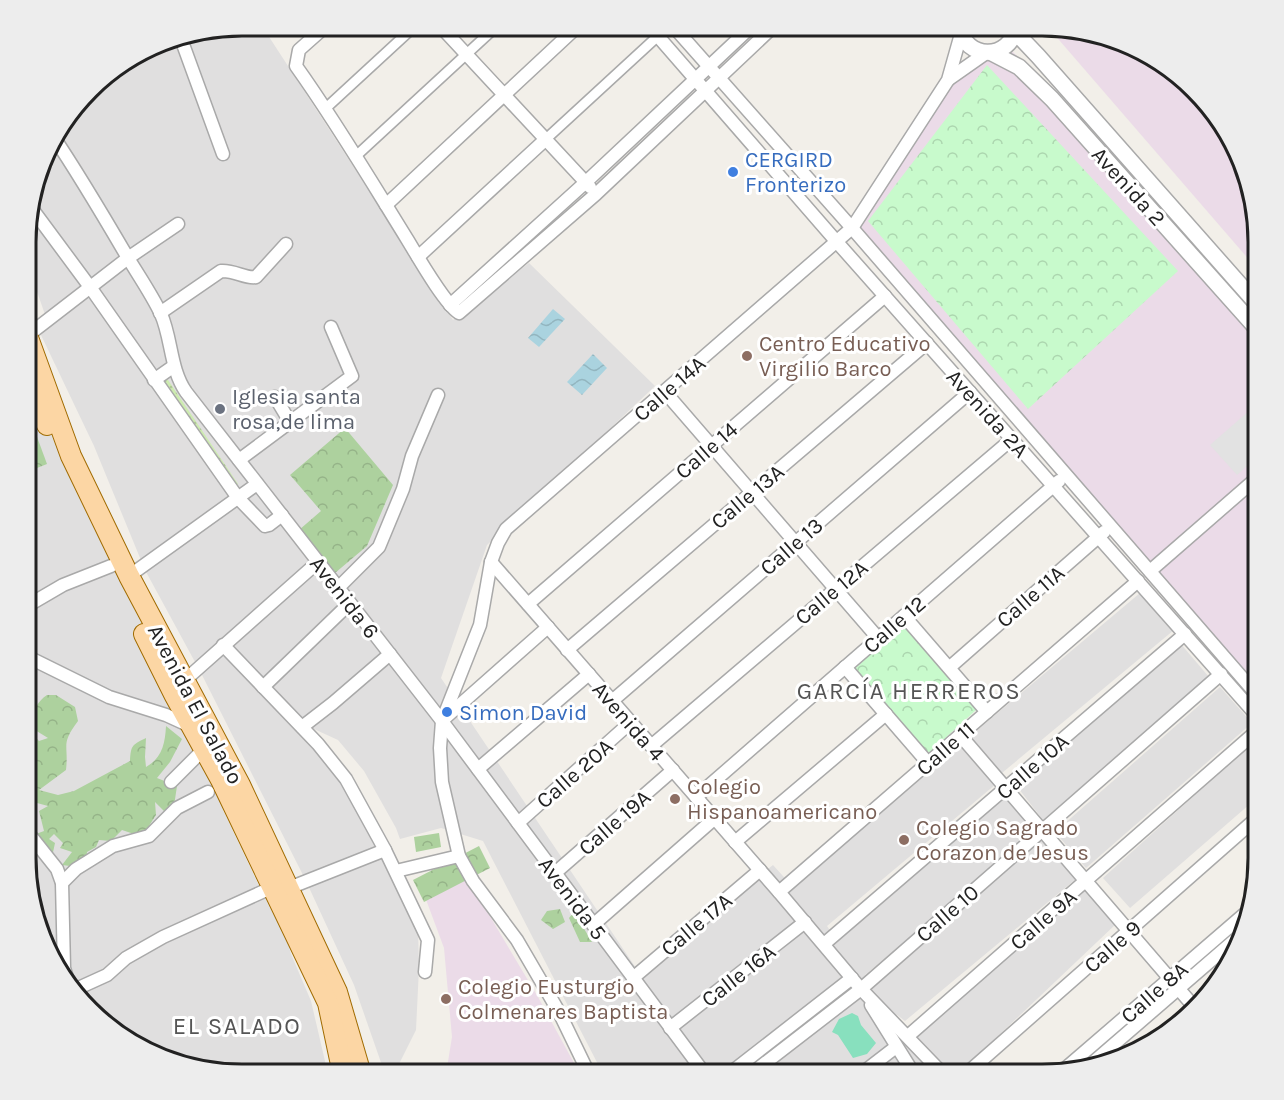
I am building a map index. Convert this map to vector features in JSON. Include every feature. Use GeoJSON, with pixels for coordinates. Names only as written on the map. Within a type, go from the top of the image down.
{"type":"FeatureCollection","features":[{"type":"Feature","properties":{"kind":"main road","name":"Avenida El Salado"},"geometry":{"type":"LineString","coordinates":[[36,361],[71,456],[129,576],[240,785],[328,1003],[341,1064]]}},
{"type":"Feature","properties":{"kind":"main road","name":"Avenida El Salado"},"geometry":{"type":"LineString","coordinates":[[36,400],[65,469],[111,566],[192,728],[337,992],[358,1064]]}},
{"type":"Feature","properties":{"kind":"street"},"geometry":{"type":"LineString","coordinates":[[315,36],[299,50],[296,66],[326,108],[450,305],[462,313],[596,194],[763,36]]}},
{"type":"Feature","properties":{"kind":"street"},"geometry":{"type":"LineString","coordinates":[[326,108],[405,36]]}},
{"type":"Feature","properties":{"kind":"street"},"geometry":{"type":"LineString","coordinates":[[449,36],[596,194]]}},
{"type":"Feature","properties":{"kind":"street"},"geometry":{"type":"LineString","coordinates":[[356,156],[486,36]]}},
{"type":"Feature","properties":{"kind":"street"},"geometry":{"type":"LineString","coordinates":[[386,205],[567,36]]}},
{"type":"Feature","properties":{"kind":"street"},"geometry":{"type":"LineString","coordinates":[[418,257],[658,36]]}},
{"type":"Feature","properties":{"kind":"street","name":"Avenida 2A"},"geometry":{"type":"LineString","coordinates":[[658,36],[696,77],[836,242],[1248,705]]}},
{"type":"Feature","properties":{"kind":"street","name":"Avenida 2A"},"geometry":{"type":"LineString","coordinates":[[682,36],[852,228],[1248,684]]}},
{"type":"Feature","properties":{"kind":"street"},"geometry":{"type":"LineString","coordinates":[[450,305],[586,182],[741,36]]}},
{"type":"Feature","properties":{"kind":"street","name":"Calle 14A"},"geometry":{"type":"LineString","coordinates":[[442,721],[480,625],[491,562],[506,529],[852,228],[948,80],[959,36]]}},
{"type":"Feature","properties":{"kind":"street","name":"Avenida 2"},"geometry":{"type":"LineString","coordinates":[[964,36],[970,47],[1019,67],[1052,99],[1248,319]]}},
{"type":"Feature","properties":{"kind":"street"},"geometry":{"type":"LineString","coordinates":[[989,53],[1006,46],[1012,36]]}},
{"type":"Feature","properties":{"kind":"street","name":"Avenida 2"},"geometry":{"type":"LineString","coordinates":[[1023,36],[1038,56],[1248,294]]}},
{"type":"Feature","properties":{"kind":"street"},"geometry":{"type":"LineString","coordinates":[[183,45],[224,154]]}},
{"type":"Feature","properties":{"kind":"street","name":"Calle 14A"},"geometry":{"type":"LineString","coordinates":[[948,80],[989,53]]}},
{"type":"Feature","properties":{"kind":"street","name":"Avenida 6"},"geometry":{"type":"LineString","coordinates":[[60,147],[94,198],[160,313],[171,342],[174,366],[181,385],[442,721]]}},
{"type":"Feature","properties":{"kind":"street"},"geometry":{"type":"LineString","coordinates":[[766,159],[780,147]]}},
{"type":"Feature","properties":{"kind":"street"},"geometry":{"type":"LineString","coordinates":[[38,217],[238,498],[265,525],[269,525],[282,515]]}},
{"type":"Feature","properties":{"kind":"street"},"geometry":{"type":"LineString","coordinates":[[36,329],[128,258],[178,224]]}},
{"type":"Feature","properties":{"kind":"street"},"geometry":{"type":"LineString","coordinates":[[160,313],[221,271],[231,270],[251,278],[256,277],[286,244]]}},
{"type":"Feature","properties":{"kind":"street","name":"Calle 14"},"geometry":{"type":"LineString","coordinates":[[528,604],[885,296]]}},
{"type":"Feature","properties":{"kind":"street"},"geometry":{"type":"LineString","coordinates":[[239,460],[352,376],[331,327]]}},
{"type":"Feature","properties":{"kind":"street","name":"Calle 13A"},"geometry":{"type":"LineString","coordinates":[[567,650],[927,343]]}},
{"type":"Feature","properties":{"kind":"street"},"geometry":{"type":"LineString","coordinates":[[154,380],[174,366]]}},
{"type":"Feature","properties":{"kind":"street"},"geometry":{"type":"LineString","coordinates":[[665,392],[878,638]]}},
{"type":"Feature","properties":{"kind":"street","name":"Calle 13"},"geometry":{"type":"LineString","coordinates":[[612,701],[970,392]]}},
{"type":"Feature","properties":{"kind":"street"},"geometry":{"type":"LineString","coordinates":[[338,588],[379,547],[403,489],[412,456],[438,395]]}},
{"type":"Feature","properties":{"kind":"street"},"geometry":{"type":"LineString","coordinates":[[275,396],[290,422]]}},
{"type":"Feature","properties":{"kind":"street","name":"Calle 12A"},"geometry":{"type":"LineString","coordinates":[[651,746],[1012,439]]}},
{"type":"Feature","properties":{"kind":"street","name":"Calle 12"},"geometry":{"type":"LineString","coordinates":[[696,796],[1066,475]]}},
{"type":"Feature","properties":{"kind":"street"},"geometry":{"type":"LineString","coordinates":[[129,576],[257,484]]}},
{"type":"Feature","properties":{"kind":"street"},"geometry":{"type":"LineString","coordinates":[[1150,571],[1248,486]]}},
{"type":"Feature","properties":{"kind":"street","name":"Calle 11A"},"geometry":{"type":"LineString","coordinates":[[950,667],[1111,526]]}},
{"type":"Feature","properties":{"kind":"street"},"geometry":{"type":"LineString","coordinates":[[184,681],[318,562]]}},
{"type":"Feature","properties":{"kind":"street","name":"Avenida 4"},"geometry":{"type":"LineString","coordinates":[[491,562],[861,989],[934,1064]]}},
{"type":"Feature","properties":{"kind":"street"},"geometry":{"type":"LineString","coordinates":[[36,601],[63,585],[111,566]]}},
{"type":"Feature","properties":{"kind":"street","name":"Calle 11"},"geometry":{"type":"LineString","coordinates":[[779,892],[1138,581]]}},
{"type":"Feature","properties":{"kind":"street"},"geometry":{"type":"LineString","coordinates":[[263,687],[351,603]]}},
{"type":"Feature","properties":{"kind":"street"},"geometry":{"type":"LineString","coordinates":[[904,616],[987,712]]}},
{"type":"Feature","properties":{"kind":"street"},"geometry":{"type":"LineString","coordinates":[[548,627],[442,721],[440,748],[442,782],[459,856],[473,881],[517,940],[559,1012],[584,1064]]}},
{"type":"Feature","properties":{"kind":"street","name":"Calle 10A"},"geometry":{"type":"LineString","coordinates":[[824,944],[1185,634]]}},
{"type":"Feature","properties":{"kind":"street"},"geometry":{"type":"LineString","coordinates":[[223,645],[302,727],[346,779],[396,871],[428,940],[425,972]]}},
{"type":"Feature","properties":{"kind":"street"},"geometry":{"type":"LineString","coordinates":[[302,727],[390,654]]}},
{"type":"Feature","properties":{"kind":"street"},"geometry":{"type":"LineString","coordinates":[[36,661],[109,697],[166,715],[192,728]]}},
{"type":"Feature","properties":{"kind":"street"},"geometry":{"type":"LineString","coordinates":[[845,667],[928,763]]}},
{"type":"Feature","properties":{"kind":"street"},"geometry":{"type":"LineString","coordinates":[[478,770],[589,674]]}},
{"type":"Feature","properties":{"kind":"street","name":"Calle 10"},"geometry":{"type":"LineString","coordinates":[[764,1064],[861,989],[1221,674]]}},
{"type":"Feature","properties":{"kind":"street"},"geometry":{"type":"LineString","coordinates":[[735,842],[886,714]]}},
{"type":"Feature","properties":{"kind":"street","name":"Avenida 5"},"geometry":{"type":"LineString","coordinates":[[442,721],[697,1064]]}},
{"type":"Feature","properties":{"kind":"street","name":"Calle 20A"},"geometry":{"type":"LineString","coordinates":[[518,823],[631,722]]}},
{"type":"Feature","properties":{"kind":"street"},"geometry":{"type":"LineString","coordinates":[[960,735],[1190,1002]]}},
{"type":"Feature","properties":{"kind":"street","name":"Calle 9A"},"geometry":{"type":"LineString","coordinates":[[908,1036],[1248,739]]}},
{"type":"Feature","properties":{"kind":"street"},"geometry":{"type":"LineString","coordinates":[[171,782],[204,749]]}},
{"type":"Feature","properties":{"kind":"street","name":"Calle 19A"},"geometry":{"type":"LineString","coordinates":[[555,873],[673,770]]}},
{"type":"Feature","properties":{"kind":"street"},"geometry":{"type":"LineString","coordinates":[[62,883],[76,869],[113,846],[149,836],[177,808],[208,792]]}},
{"type":"Feature","properties":{"kind":"street"},"geometry":{"type":"LineString","coordinates":[[593,925],[714,818]]}},
{"type":"Feature","properties":{"kind":"street","name":"Calle 9"},"geometry":{"type":"LineString","coordinates":[[977,1064],[1248,826]]}},
{"type":"Feature","properties":{"kind":"street"},"geometry":{"type":"LineString","coordinates":[[36,843],[57,869],[62,883],[64,961]]}},
{"type":"Feature","properties":{"kind":"street"},"geometry":{"type":"LineString","coordinates":[[81,987],[107,975],[126,958],[164,937],[281,888],[385,850]]}},
{"type":"Feature","properties":{"kind":"street"},"geometry":{"type":"LineString","coordinates":[[396,871],[459,856]]}},
{"type":"Feature","properties":{"kind":"street","name":"Calle 17A"},"geometry":{"type":"LineString","coordinates":[[633,978],[759,870]]}},
{"type":"Feature","properties":{"kind":"street","name":"Calle 8A"},"geometry":{"type":"LineString","coordinates":[[1073,1061],[1239,918]]}},
{"type":"Feature","properties":{"kind":"street","name":"Calle 16A"},"geometry":{"type":"LineString","coordinates":[[670,1028],[805,922]]}},
{"type":"Feature","properties":{"kind":"street","name":"Calle 8A"},"geometry":{"type":"LineString","coordinates":[[1101,1055],[1229,945]]}},
{"type":"Feature","properties":{"kind":"street"},"geometry":{"type":"LineString","coordinates":[[742,1064],[852,978]]}},
{"type":"Feature","properties":{"kind":"street","name":"Avenida 4"},"geometry":{"type":"LineString","coordinates":[[861,989],[907,1064]]}},
{"type":"Feature","properties":{"kind":"street"},"geometry":{"type":"LineString","coordinates":[[874,1064],[896,1047]]}},
{"type":"Feature","properties":{"kind":"shaded area"},"geometry":{"type":"Polygon","coordinates":[[[228,36],[268,36],[453,320],[529,263],[655,386],[487,545],[441,678],[638,971],[773,865],[792,886],[959,741],[996,784],[827,926],[831,932],[1002,791],[1037,831],[865,975],[870,982],[1042,837],[1077,878],[905,1021],[896,1014],[909,1032],[1084,886],[1116,924],[969,1064],[598,1064],[483,841],[441,828],[400,839],[364,771],[338,740],[303,724],[324,759],[357,805],[418,929],[416,1030],[399,1064],[382,1064],[354,985],[306,881],[201,673],[145,570],[94,446],[41,335],[49,326],[36,289],[38,215],[47,176],[71,127],[106,87],[151,57],[201,40],[228,36]]]}},
{"type":"Feature","properties":{"kind":"shaded area"},"geometry":{"type":"Polygon","coordinates":[[[1056,36],[1108,47],[1145,64],[1178,87],[1206,116],[1227,151],[1241,188],[1248,228],[1248,258],[1056,36]]]}},
{"type":"Feature","properties":{"kind":"shaded area"},"geometry":{"type":"Polygon","coordinates":[[[994,44],[1013,52],[1051,92],[1248,319],[1248,679],[858,227],[958,74],[994,44]]]}},
{"type":"Feature","properties":{"kind":"shaded area"},"geometry":{"type":"Polygon","coordinates":[[[36,401],[68,472],[217,770],[223,810],[265,898],[274,894],[291,954],[311,1001],[326,1064],[228,1064],[201,1060],[151,1043],[116,1022],[78,984],[57,949],[40,899],[36,872],[36,401]]]}},
{"type":"Feature","properties":{"kind":"shaded area"},"geometry":{"type":"Polygon","coordinates":[[[1248,412],[1248,465],[1237,475],[1210,445],[1248,412]]]}},
{"type":"Feature","properties":{"kind":"shaded area"},"geometry":{"type":"Polygon","coordinates":[[[1140,593],[1174,630],[1002,773],[969,737],[1140,593]]]}},
{"type":"Feature","properties":{"kind":"shaded area"},"geometry":{"type":"Polygon","coordinates":[[[1180,643],[1209,677],[1043,820],[1015,784],[1180,643]]]}},
{"type":"Feature","properties":{"kind":"shaded area"},"geometry":{"type":"Polygon","coordinates":[[[1220,687],[1248,718],[1248,726],[1086,868],[1055,832],[1220,687]]]}},
{"type":"Feature","properties":{"kind":"shaded area"},"geometry":{"type":"Polygon","coordinates":[[[1248,747],[1248,806],[1130,908],[1103,878],[1248,747]]]}},
{"type":"Feature","properties":{"kind":"shaded area"},"geometry":{"type":"Polygon","coordinates":[[[457,861],[538,997],[575,1064],[448,1064],[452,1037],[444,948],[418,878],[457,861]]]}},
{"type":"Feature","properties":{"kind":"green space"},"geometry":{"type":"Polygon","coordinates":[[[987,65],[1178,271],[1028,409],[868,221],[987,65]]]}},
{"type":"Feature","properties":{"kind":"green space"},"geometry":{"type":"Polygon","coordinates":[[[166,377],[238,484],[233,488],[160,381],[166,377]]]}},
{"type":"Feature","properties":{"kind":"green space"},"geometry":{"type":"Polygon","coordinates":[[[345,428],[393,485],[367,546],[335,573],[299,530],[321,511],[290,475],[345,428]]]}},
{"type":"Feature","properties":{"kind":"green space"},"geometry":{"type":"Polygon","coordinates":[[[36,434],[47,464],[36,468],[36,434]]]}},
{"type":"Feature","properties":{"kind":"green space"},"geometry":{"type":"Polygon","coordinates":[[[903,624],[976,710],[929,753],[847,676],[903,624]]]}},
{"type":"Feature","properties":{"kind":"green space"},"geometry":{"type":"Polygon","coordinates":[[[47,695],[56,695],[75,707],[78,721],[67,740],[66,770],[39,790],[58,795],[74,791],[130,761],[133,746],[146,738],[146,767],[162,750],[166,726],[182,739],[170,762],[157,778],[177,786],[174,806],[165,812],[155,802],[156,815],[145,832],[137,835],[122,830],[111,841],[99,840],[96,847],[87,852],[86,862],[70,866],[62,865],[72,852],[60,848],[63,843],[54,834],[49,839],[55,843],[52,857],[36,834],[44,831],[39,811],[48,806],[36,803],[36,738],[39,741],[48,738],[36,731],[36,708],[47,695]]]}},
{"type":"Feature","properties":{"kind":"green space"},"geometry":{"type":"Polygon","coordinates":[[[439,833],[441,847],[416,852],[414,837],[439,833]]]}},
{"type":"Feature","properties":{"kind":"green space"},"geometry":{"type":"Polygon","coordinates":[[[479,846],[490,868],[424,902],[413,880],[479,846]]]}},
{"type":"Feature","properties":{"kind":"green space"},"geometry":{"type":"Polygon","coordinates":[[[560,909],[565,922],[553,929],[541,920],[547,911],[560,909]]]}},
{"type":"Feature","properties":{"kind":"green space"},"geometry":{"type":"Polygon","coordinates":[[[574,912],[592,942],[580,942],[569,918],[574,912]]]}},
{"type":"Feature","properties":{"kind":"green space"},"geometry":{"type":"Polygon","coordinates":[[[852,1013],[858,1016],[861,1025],[876,1043],[867,1054],[853,1058],[838,1035],[832,1032],[839,1019],[852,1013]]]}},
{"type":"Feature","properties":{"kind":"water"},"geometry":{"type":"Polygon","coordinates":[[[553,309],[565,319],[539,347],[528,338],[553,309]]]}},
{"type":"Feature","properties":{"kind":"water"},"geometry":{"type":"Polygon","coordinates":[[[593,354],[607,368],[582,395],[567,382],[593,354]]]}},
{"type":"Feature","properties":{"kind":"place","name":"CERGIRD Fronterizo"},"geometry":{"type":"Point","coordinates":[733,172]}},
{"type":"Feature","properties":{"kind":"place","name":"Centro Educativo Virgilio Barco"},"geometry":{"type":"Point","coordinates":[747,356]}},
{"type":"Feature","properties":{"kind":"place","name":"Iglesia santa rosa,de lima"},"geometry":{"type":"Point","coordinates":[220,409]}},
{"type":"Feature","properties":{"kind":"place","name":"Simon David"},"geometry":{"type":"Point","coordinates":[447,712]}},
{"type":"Feature","properties":{"kind":"place","name":"Colegio Hispanoamericano"},"geometry":{"type":"Point","coordinates":[675,799]}},
{"type":"Feature","properties":{"kind":"place","name":"Colegio Sagrado Corazon de Jesus"},"geometry":{"type":"Point","coordinates":[904,840]}},
{"type":"Feature","properties":{"kind":"place","name":"Colegio Eusturgio Colmenares Baptista"},"geometry":{"type":"Point","coordinates":[446,999]}},
{"type":"Feature","properties":{"kind":"district","name":"GARCÍA HERREROS"},"geometry":{"type":"Point","coordinates":[909,691]}},
{"type":"Feature","properties":{"kind":"district","name":"EL SALADO"},"geometry":{"type":"Point","coordinates":[237,1026]}}]}
